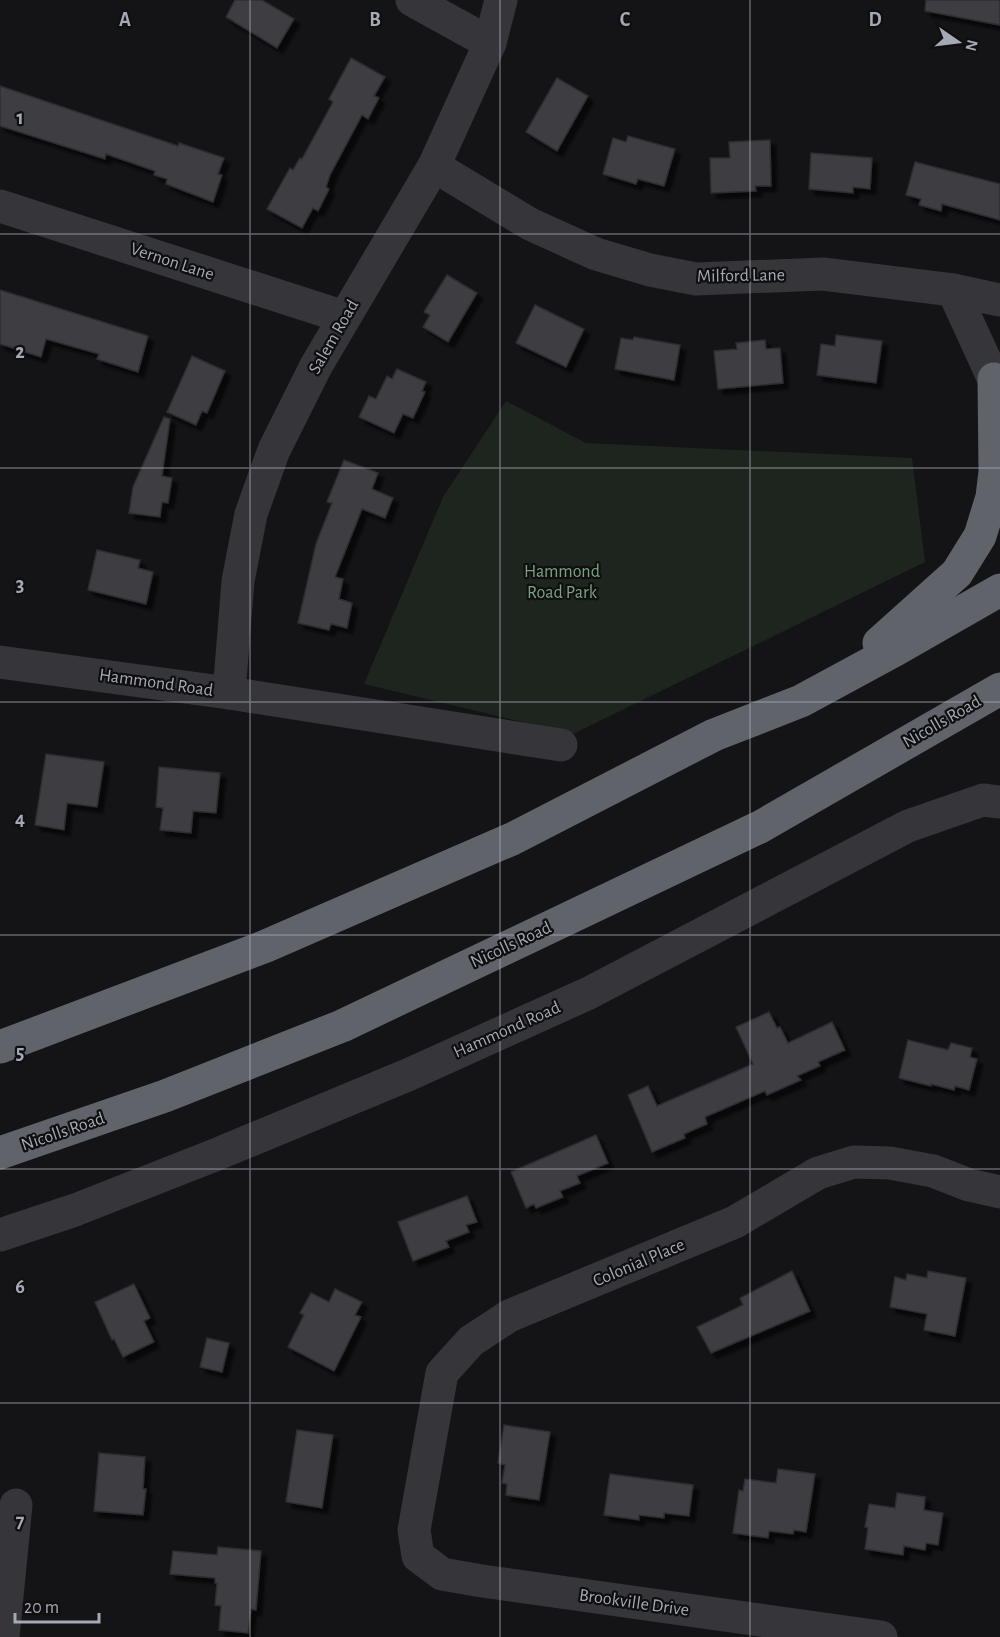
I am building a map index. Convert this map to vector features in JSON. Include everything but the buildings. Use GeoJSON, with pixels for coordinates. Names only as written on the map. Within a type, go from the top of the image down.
{"type":"FeatureCollection","features":[{"type":"Feature","properties":{"kind":"highway"},"geometry":{"type":"LineString","coordinates":[[832,684],[957,573],[980,536],[992,497],[995,472],[997,386]]}},
{"type":"Feature","properties":{"kind":"highway"},"geometry":{"type":"LineString","coordinates":[[0,1047],[266,946],[512,839],[714,735],[801,700],[1000,590]]}},
{"type":"Feature","properties":{"kind":"highway","name":"Nicolls Road"},"geometry":{"type":"LineString","coordinates":[[0,1153],[165,1096],[342,1026],[760,827],[1000,689]]}},
{"type":"Feature","properties":{"kind":"highway"},"geometry":{"type":"LineString","coordinates":[[917,737],[1000,714]]}},
{"type":"Feature","properties":{"kind":"street"},"geometry":{"type":"LineString","coordinates":[[412,0],[490,43]]}},
{"type":"Feature","properties":{"kind":"street","name":"Salem Road"},"geometry":{"type":"LineString","coordinates":[[229,693],[238,581],[251,514],[274,450],[316,366],[434,166],[490,43],[501,0]]}},
{"type":"Feature","properties":{"kind":"street","name":"Milford Lane"},"geometry":{"type":"LineString","coordinates":[[434,166],[530,224],[596,254],[650,270],[696,279],[823,274],[953,290],[1000,300]]}},
{"type":"Feature","properties":{"kind":"street","name":"Vernon Lane"},"geometry":{"type":"LineString","coordinates":[[0,206],[344,317]]}},
{"type":"Feature","properties":{"kind":"street"},"geometry":{"type":"LineString","coordinates":[[953,290],[997,386]]}},
{"type":"Feature","properties":{"kind":"street","name":"Hammond Road"},"geometry":{"type":"LineString","coordinates":[[0,662],[229,693],[561,745]]}},
{"type":"Feature","properties":{"kind":"street","name":"Hammond Road"},"geometry":{"type":"LineString","coordinates":[[0,1235],[75,1210],[205,1160],[410,1074],[589,993],[909,826],[983,800],[1000,802]]}},
{"type":"Feature","properties":{"kind":"street","name":"Colonial Place"},"geometry":{"type":"LineString","coordinates":[[414,1530],[442,1372],[471,1341],[509,1316],[735,1222],[818,1173],[854,1162],[890,1163],[933,1171],[969,1185],[1000,1192]]}},
{"type":"Feature","properties":{"kind":"street"},"geometry":{"type":"LineString","coordinates":[[3,1637],[16,1505]]}},
{"type":"Feature","properties":{"kind":"street","name":"Brookville Drive"},"geometry":{"type":"LineString","coordinates":[[414,1530],[418,1556],[442,1574],[881,1637]]}},
{"type":"Feature","properties":{"kind":"green space","name":"Hammond Road Park"},"geometry":{"type":"Polygon","coordinates":[[[506,401],[586,443],[912,458],[925,562],[573,734],[364,684],[443,497],[506,401]]]}}]}
